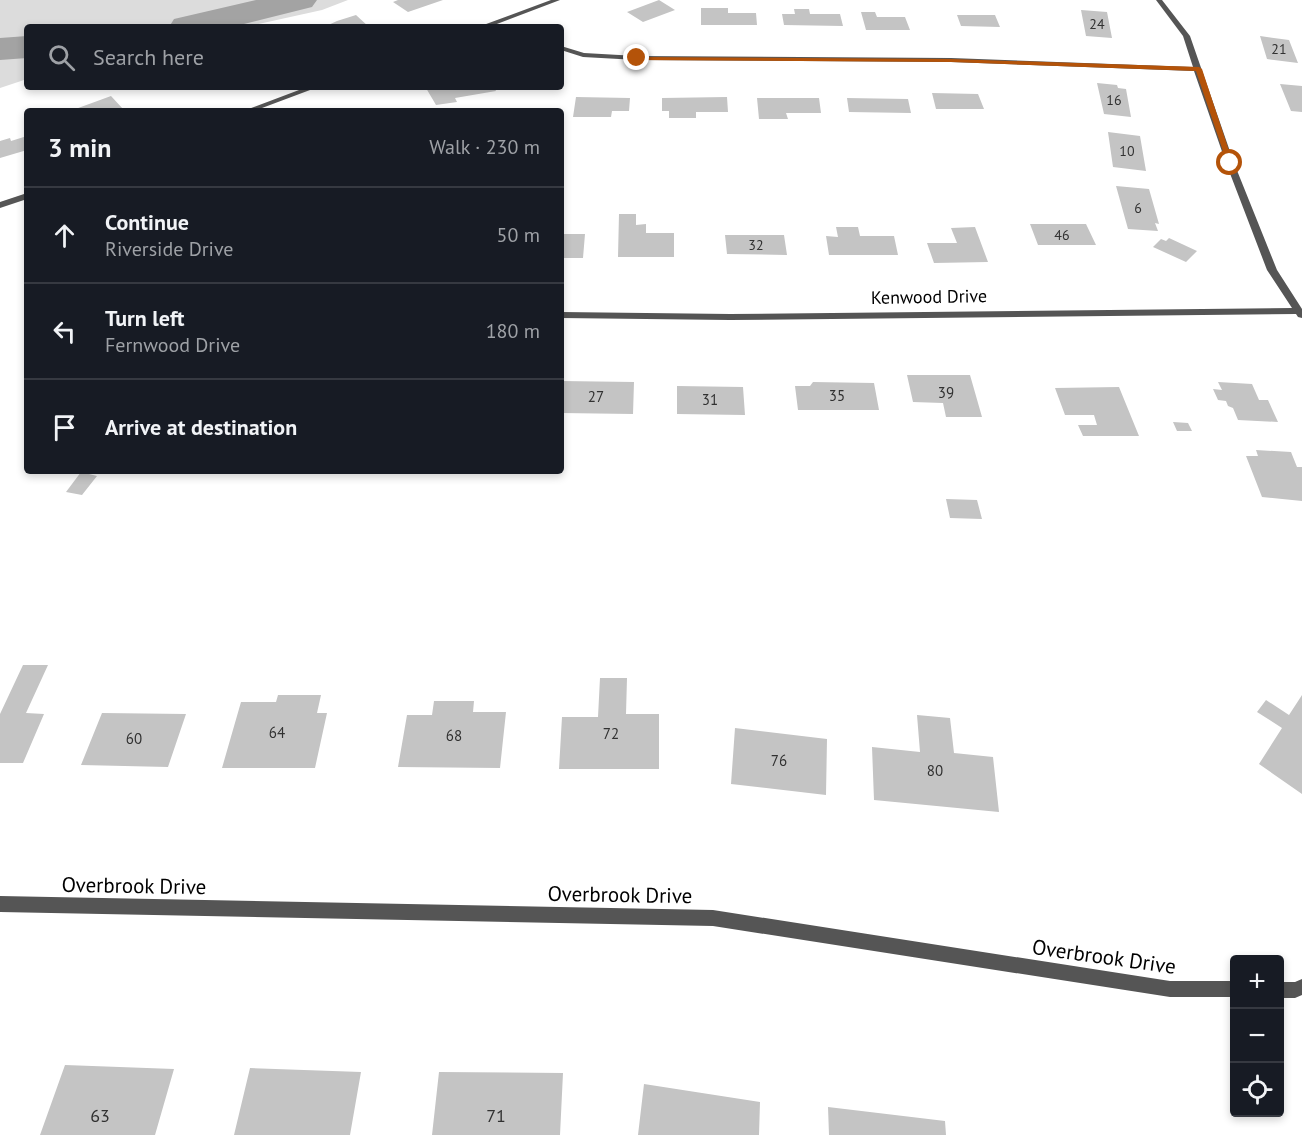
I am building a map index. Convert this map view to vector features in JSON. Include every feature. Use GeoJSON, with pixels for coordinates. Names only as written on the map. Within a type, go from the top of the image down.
{"type":"FeatureCollection","features":[{"type":"Feature","properties":{"kind":"street"},"geometry":{"type":"LineString","coordinates":[[490,24],[557,0]]}},
{"type":"Feature","properties":{"kind":"street"},"geometry":{"type":"LineString","coordinates":[[1160,0],[1186,36],[1230,163],[1272,270],[1300,313]]}},
{"type":"Feature","properties":{"kind":"street"},"geometry":{"type":"LineString","coordinates":[[498,21],[504,24]]}},
{"type":"Feature","properties":{"kind":"street"},"geometry":{"type":"LineString","coordinates":[[564,49],[583,55],[637,58],[951,60],[1199,69]]}},
{"type":"Feature","properties":{"kind":"street"},"geometry":{"type":"LineString","coordinates":[[255,108],[306,90]]}},
{"type":"Feature","properties":{"kind":"street"},"geometry":{"type":"LineString","coordinates":[[0,205],[24,199]]}},
{"type":"Feature","properties":{"kind":"street","name":"Kenwood Drive"},"geometry":{"type":"LineString","coordinates":[[564,315],[730,317],[1300,313]]}},
{"type":"Feature","properties":{"kind":"street","name":"Overbrook Drive"},"geometry":{"type":"LineString","coordinates":[[0,904],[713,918],[1170,989],[1230,989]]}},
{"type":"Feature","properties":{"kind":"street"},"geometry":{"type":"LineString","coordinates":[[1284,990],[1295,990],[1302,987]]}},
{"type":"Feature","properties":{"kind":"shaded area"},"geometry":{"type":"Polygon","coordinates":[[[0,0],[348,0],[322,10],[259,24],[24,24],[24,80],[0,88],[0,0]]]}},
{"type":"Feature","properties":{"kind":"building"},"geometry":{"type":"Polygon","coordinates":[[[443,0],[408,12],[393,2],[443,0]]]}},
{"type":"Feature","properties":{"kind":"building"},"geometry":{"type":"Polygon","coordinates":[[[659,0],[675,10],[643,22],[627,12],[659,0]]]}},
{"type":"Feature","properties":{"kind":"building"},"geometry":{"type":"Polygon","coordinates":[[[701,8],[728,8],[728,13],[756,13],[757,25],[701,25],[701,8]]]}},
{"type":"Feature","properties":{"kind":"building"},"geometry":{"type":"Polygon","coordinates":[[[794,9],[809,9],[810,14],[840,14],[843,26],[784,25],[782,14],[795,14],[794,9]]]}},
{"type":"Feature","properties":{"kind":"building"},"geometry":{"type":"Polygon","coordinates":[[[1081,10],[1107,12],[1112,38],[1086,36],[1081,10]]]}},
{"type":"Feature","properties":{"kind":"building"},"geometry":{"type":"Polygon","coordinates":[[[861,12],[875,12],[877,17],[905,17],[910,30],[866,30],[861,12]]]}},
{"type":"Feature","properties":{"kind":"building"},"geometry":{"type":"Polygon","coordinates":[[[356,15],[366,24],[330,24],[356,15]]]}},
{"type":"Feature","properties":{"kind":"building"},"geometry":{"type":"Polygon","coordinates":[[[957,15],[995,15],[1000,27],[961,26],[957,15]]]}},
{"type":"Feature","properties":{"kind":"building"},"geometry":{"type":"Polygon","coordinates":[[[1260,36],[1289,40],[1298,63],[1267,59],[1260,36]]]}},
{"type":"Feature","properties":{"kind":"building"},"geometry":{"type":"Polygon","coordinates":[[[1097,83],[1117,85],[1118,88],[1126,89],[1131,117],[1104,114],[1097,83]]]}},
{"type":"Feature","properties":{"kind":"building"},"geometry":{"type":"Polygon","coordinates":[[[1280,84],[1302,86],[1302,112],[1291,111],[1280,84]]]}},
{"type":"Feature","properties":{"kind":"building"},"geometry":{"type":"Polygon","coordinates":[[[427,90],[496,91],[455,98],[457,102],[436,105],[427,90]]]}},
{"type":"Feature","properties":{"kind":"building"},"geometry":{"type":"Polygon","coordinates":[[[932,93],[978,94],[984,109],[936,109],[932,93]]]}},
{"type":"Feature","properties":{"kind":"building"},"geometry":{"type":"Polygon","coordinates":[[[111,96],[122,108],[78,108],[111,96]]]}},
{"type":"Feature","properties":{"kind":"building"},"geometry":{"type":"Polygon","coordinates":[[[576,97],[630,98],[629,111],[612,111],[611,117],[573,117],[576,97]]]}},
{"type":"Feature","properties":{"kind":"building"},"geometry":{"type":"Polygon","coordinates":[[[727,97],[728,112],[696,112],[696,118],[669,118],[669,111],[662,111],[662,98],[727,97]]]}},
{"type":"Feature","properties":{"kind":"building"},"geometry":{"type":"Polygon","coordinates":[[[757,98],[819,98],[821,113],[786,113],[788,119],[759,119],[757,98]]]}},
{"type":"Feature","properties":{"kind":"building"},"geometry":{"type":"Polygon","coordinates":[[[847,98],[908,99],[911,113],[849,112],[847,98]]]}},
{"type":"Feature","properties":{"kind":"building"},"geometry":{"type":"Polygon","coordinates":[[[1108,132],[1140,136],[1146,171],[1113,167],[1108,132]]]}},
{"type":"Feature","properties":{"kind":"building"},"geometry":{"type":"Polygon","coordinates":[[[24,137],[24,151],[0,158],[0,141],[10,138],[11,141],[24,137]]]}},
{"type":"Feature","properties":{"kind":"building"},"geometry":{"type":"Polygon","coordinates":[[[1116,186],[1149,189],[1159,224],[1155,223],[1158,231],[1128,229],[1116,186]]]}},
{"type":"Feature","properties":{"kind":"building"},"geometry":{"type":"Polygon","coordinates":[[[619,214],[636,214],[636,225],[646,224],[646,233],[674,233],[674,257],[618,257],[619,214]]]}},
{"type":"Feature","properties":{"kind":"building"},"geometry":{"type":"Polygon","coordinates":[[[1030,224],[1086,224],[1096,245],[1038,245],[1030,224]]]}},
{"type":"Feature","properties":{"kind":"building"},"geometry":{"type":"Polygon","coordinates":[[[836,227],[858,227],[860,236],[894,236],[898,255],[829,255],[826,236],[838,237],[836,227]]]}},
{"type":"Feature","properties":{"kind":"building"},"geometry":{"type":"Polygon","coordinates":[[[975,227],[988,262],[934,263],[927,243],[957,243],[951,228],[975,227]]]}},
{"type":"Feature","properties":{"kind":"building"},"geometry":{"type":"Polygon","coordinates":[[[564,234],[585,234],[583,258],[564,258],[564,234]]]}},
{"type":"Feature","properties":{"kind":"building"},"geometry":{"type":"Polygon","coordinates":[[[725,235],[784,235],[787,255],[727,254],[725,235]]]}},
{"type":"Feature","properties":{"kind":"building"},"geometry":{"type":"Polygon","coordinates":[[[1169,238],[1197,251],[1186,262],[1153,247],[1161,239],[1166,241],[1169,238]]]}},
{"type":"Feature","properties":{"kind":"building"},"geometry":{"type":"Polygon","coordinates":[[[907,375],[970,375],[982,417],[946,417],[943,403],[913,402],[907,375]]]}},
{"type":"Feature","properties":{"kind":"building"},"geometry":{"type":"Polygon","coordinates":[[[564,381],[634,382],[633,414],[564,413],[564,381]]]}},
{"type":"Feature","properties":{"kind":"building"},"geometry":{"type":"Polygon","coordinates":[[[813,382],[874,383],[879,410],[798,410],[795,386],[810,386],[813,382]]]}},
{"type":"Feature","properties":{"kind":"building"},"geometry":{"type":"Polygon","coordinates":[[[1218,382],[1252,384],[1259,400],[1268,400],[1278,422],[1238,420],[1233,408],[1228,406],[1226,401],[1218,400],[1213,389],[1222,390],[1218,382]]]}},
{"type":"Feature","properties":{"kind":"building"},"geometry":{"type":"Polygon","coordinates":[[[677,386],[743,387],[745,415],[677,414],[677,386]]]}},
{"type":"Feature","properties":{"kind":"building"},"geometry":{"type":"Polygon","coordinates":[[[1119,387],[1139,436],[1083,436],[1078,425],[1097,425],[1094,415],[1065,415],[1055,388],[1119,387]]]}},
{"type":"Feature","properties":{"kind":"building"},"geometry":{"type":"Polygon","coordinates":[[[1173,422],[1188,423],[1192,431],[1177,431],[1173,422]]]}},
{"type":"Feature","properties":{"kind":"building"},"geometry":{"type":"Polygon","coordinates":[[[1256,450],[1291,452],[1297,467],[1302,467],[1302,501],[1262,497],[1246,456],[1258,456],[1256,450]]]}},
{"type":"Feature","properties":{"kind":"building"},"geometry":{"type":"Polygon","coordinates":[[[80,474],[97,476],[82,495],[66,492],[80,474]]]}},
{"type":"Feature","properties":{"kind":"building"},"geometry":{"type":"Polygon","coordinates":[[[946,499],[977,500],[982,519],[950,518],[946,499]]]}},
{"type":"Feature","properties":{"kind":"building"},"geometry":{"type":"Polygon","coordinates":[[[23,665],[48,665],[26,713],[44,714],[23,763],[0,763],[0,714],[23,665]]]}},
{"type":"Feature","properties":{"kind":"building"},"geometry":{"type":"Polygon","coordinates":[[[600,678],[627,678],[626,714],[659,714],[659,769],[559,769],[562,717],[598,717],[600,678]]]}},
{"type":"Feature","properties":{"kind":"building"},"geometry":{"type":"Polygon","coordinates":[[[278,695],[321,695],[317,713],[327,713],[315,768],[222,768],[241,702],[276,702],[278,695]]]}},
{"type":"Feature","properties":{"kind":"building"},"geometry":{"type":"Polygon","coordinates":[[[1302,695],[1302,794],[1259,764],[1282,728],[1257,712],[1266,700],[1289,715],[1302,695]]]}},
{"type":"Feature","properties":{"kind":"building"},"geometry":{"type":"Polygon","coordinates":[[[434,701],[474,701],[473,712],[506,712],[500,768],[398,767],[407,715],[432,715],[434,701]]]}},
{"type":"Feature","properties":{"kind":"building"},"geometry":{"type":"Polygon","coordinates":[[[102,713],[186,714],[168,767],[81,765],[102,713]]]}},
{"type":"Feature","properties":{"kind":"building"},"geometry":{"type":"Polygon","coordinates":[[[917,715],[950,718],[954,753],[993,757],[999,812],[874,800],[872,747],[920,752],[917,715]]]}},
{"type":"Feature","properties":{"kind":"building"},"geometry":{"type":"Polygon","coordinates":[[[735,728],[827,739],[826,795],[731,784],[735,728]]]}},
{"type":"Feature","properties":{"kind":"building"},"geometry":{"type":"Polygon","coordinates":[[[65,1065],[174,1069],[155,1135],[40,1135],[65,1065]]]}},
{"type":"Feature","properties":{"kind":"building"},"geometry":{"type":"Polygon","coordinates":[[[250,1068],[361,1072],[350,1135],[234,1135],[250,1068]]]}},
{"type":"Feature","properties":{"kind":"building"},"geometry":{"type":"Polygon","coordinates":[[[439,1072],[563,1073],[560,1135],[432,1135],[439,1072]]]}},
{"type":"Feature","properties":{"kind":"building"},"geometry":{"type":"Polygon","coordinates":[[[644,1084],[760,1102],[759,1135],[638,1135],[644,1084]]]}},
{"type":"Feature","properties":{"kind":"building"},"geometry":{"type":"Polygon","coordinates":[[[828,1107],[945,1121],[946,1135],[829,1135],[828,1107]]]}},
{"type":"Feature","properties":{"kind":"waterway"},"geometry":{"type":"LineString","coordinates":[[200,24],[300,0]]}},
{"type":"Feature","properties":{"kind":"waterway"},"geometry":{"type":"LineString","coordinates":[[0,49],[24,47]]}},
{"type":"Feature","properties":{"kind":"route"},"geometry":{"type":"LineString","coordinates":[[637,58],[951,60],[1199,69],[1230,163]]}}]}
